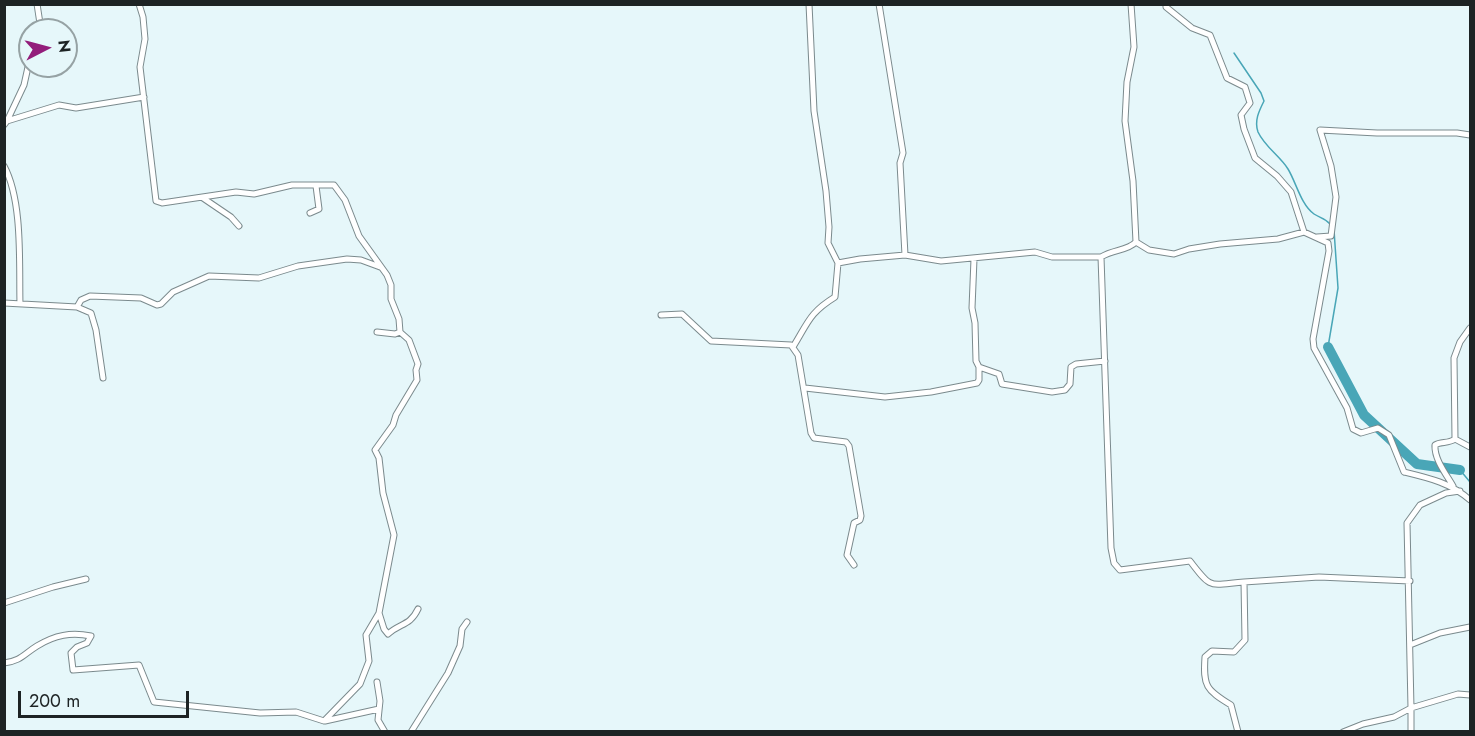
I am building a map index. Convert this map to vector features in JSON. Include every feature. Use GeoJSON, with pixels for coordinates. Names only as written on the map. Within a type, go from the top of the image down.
{"type":"FeatureCollection","features":[{"type":"Feature","properties":{"kind":"street"},"geometry":{"type":"LineString","coordinates":[[139,4],[145,39],[140,67],[156,201],[162,203],[236,192],[254,194],[292,185],[334,185],[345,200],[359,236],[391,285],[391,299],[399,319],[400,332]]}},
{"type":"Feature","properties":{"kind":"street"},"geometry":{"type":"LineString","coordinates":[[793,347],[808,319],[823,304],[835,297],[838,263],[828,243],[826,191],[814,111],[809,4]]}},
{"type":"Feature","properties":{"kind":"street"},"geometry":{"type":"LineString","coordinates":[[879,4],[903,153],[900,163],[905,255]]}},
{"type":"Feature","properties":{"kind":"street"},"geometry":{"type":"LineString","coordinates":[[1131,4],[1134,47],[1127,82],[1125,121],[1133,181],[1137,242]]}},
{"type":"Feature","properties":{"kind":"street"},"geometry":{"type":"LineString","coordinates":[[1166,4],[1166,7],[1192,28],[1210,35],[1227,78],[1245,87],[1250,103],[1241,115],[1255,158],[1278,177],[1291,192],[1304,232]]}},
{"type":"Feature","properties":{"kind":"street"},"geometry":{"type":"LineString","coordinates":[[6,123],[26,78]]}},
{"type":"Feature","properties":{"kind":"street"},"geometry":{"type":"LineString","coordinates":[[6,123],[59,105],[85,107],[144,97]]}},
{"type":"Feature","properties":{"kind":"street"},"geometry":{"type":"LineString","coordinates":[[1315,237],[1331,236],[1336,197],[1331,166],[1320,130],[1470,135]]}},
{"type":"Feature","properties":{"kind":"street"},"geometry":{"type":"LineString","coordinates":[[4,166],[13,191],[19,236],[20,304]]}},
{"type":"Feature","properties":{"kind":"street"},"geometry":{"type":"LineString","coordinates":[[310,213],[319,209],[316,186]]}},
{"type":"Feature","properties":{"kind":"street"},"geometry":{"type":"LineString","coordinates":[[203,198],[231,217],[239,226]]}},
{"type":"Feature","properties":{"kind":"street"},"geometry":{"type":"LineString","coordinates":[[1137,242],[1149,250],[1174,254],[1220,244],[1278,239],[1304,232],[1328,243],[1329,251],[1313,339],[1314,348],[1347,408],[1353,429],[1361,433],[1378,428],[1389,435],[1404,472],[1454,487],[1470,500]]}},
{"type":"Feature","properties":{"kind":"street"},"geometry":{"type":"LineString","coordinates":[[838,263],[905,255],[941,261],[1035,252],[1052,257],[1101,257],[1112,250],[1130,248],[1137,242]]}},
{"type":"Feature","properties":{"kind":"street"},"geometry":{"type":"LineString","coordinates":[[1101,257],[1109,522],[1114,563],[1120,570],[1190,561],[1205,582],[1213,584],[1319,577],[1410,581]]}},
{"type":"Feature","properties":{"kind":"street"},"geometry":{"type":"LineString","coordinates":[[77,307],[81,300],[90,296],[141,298],[157,305],[173,292],[209,276],[259,278],[298,266],[347,259],[381,267]]}},
{"type":"Feature","properties":{"kind":"street"},"geometry":{"type":"LineString","coordinates":[[805,388],[885,397],[932,392],[977,382],[979,367],[976,361],[975,323],[972,308],[974,259]]}},
{"type":"Feature","properties":{"kind":"street"},"geometry":{"type":"LineString","coordinates":[[4,303],[77,307],[91,313],[96,330],[103,378]]}},
{"type":"Feature","properties":{"kind":"street"},"geometry":{"type":"LineString","coordinates":[[662,315],[682,314],[711,341],[791,345],[793,347],[798,355],[805,388],[811,433],[814,438],[846,442],[849,446],[861,516],[861,520],[854,523],[851,532],[848,555],[854,565]]}},
{"type":"Feature","properties":{"kind":"street"},"geometry":{"type":"LineString","coordinates":[[1455,439],[1454,358],[1460,342],[1470,328]]}},
{"type":"Feature","properties":{"kind":"street"},"geometry":{"type":"LineString","coordinates":[[377,332],[395,334],[400,332]]}},
{"type":"Feature","properties":{"kind":"street"},"geometry":{"type":"LineString","coordinates":[[324,721],[360,684],[369,661],[366,635],[379,613],[394,535],[383,492],[380,458],[375,450],[393,425],[396,415],[417,380],[418,364],[410,339],[400,332]]}},
{"type":"Feature","properties":{"kind":"street"},"geometry":{"type":"LineString","coordinates":[[979,367],[999,374],[1002,384],[1052,392],[1065,390],[1070,384],[1071,367],[1076,364],[1105,361]]}},
{"type":"Feature","properties":{"kind":"street"},"geometry":{"type":"LineString","coordinates":[[1454,487],[1434,450],[1438,443],[1449,443],[1455,439]]}},
{"type":"Feature","properties":{"kind":"street"},"geometry":{"type":"LineString","coordinates":[[1455,439],[1470,447]]}},
{"type":"Feature","properties":{"kind":"street"},"geometry":{"type":"LineString","coordinates":[[1411,732],[1410,581],[1407,523],[1420,505],[1446,493],[1460,491]]}},
{"type":"Feature","properties":{"kind":"street"},"geometry":{"type":"LineString","coordinates":[[4,603],[53,586],[86,579]]}},
{"type":"Feature","properties":{"kind":"street"},"geometry":{"type":"LineString","coordinates":[[1238,732],[1231,705],[1212,693],[1204,677],[1205,657],[1212,651],[1234,652],[1245,640],[1244,582]]}},
{"type":"Feature","properties":{"kind":"street"},"geometry":{"type":"LineString","coordinates":[[379,613],[388,634],[413,618],[418,609]]}},
{"type":"Feature","properties":{"kind":"street"},"geometry":{"type":"LineString","coordinates":[[411,732],[448,673],[460,646],[462,629],[467,622]]}},
{"type":"Feature","properties":{"kind":"street"},"geometry":{"type":"LineString","coordinates":[[1410,645],[1440,633],[1470,627]]}},
{"type":"Feature","properties":{"kind":"street"},"geometry":{"type":"LineString","coordinates":[[4,663],[17,661],[36,646],[56,636],[76,633],[91,636],[87,644],[77,647],[71,653],[73,670],[140,665],[154,702],[260,713],[296,712],[324,721],[379,709]]}},
{"type":"Feature","properties":{"kind":"street"},"geometry":{"type":"LineString","coordinates":[[377,682],[380,701],[378,720],[385,732]]}},
{"type":"Feature","properties":{"kind":"street"},"geometry":{"type":"LineString","coordinates":[[1343,732],[1458,694],[1470,695]]}},
{"type":"Feature","properties":{"kind":"waterway"},"geometry":{"type":"LineString","coordinates":[[1234,53],[1264,101],[1257,120],[1258,132],[1288,169],[1309,210],[1330,224]]}},
{"type":"Feature","properties":{"kind":"waterway"},"geometry":{"type":"LineString","coordinates":[[1328,347],[1338,288],[1334,230]]}},
{"type":"Feature","properties":{"kind":"waterway"},"geometry":{"type":"LineString","coordinates":[[1328,347],[1364,415],[1417,464],[1460,470]]}},
{"type":"Feature","properties":{"kind":"waterway"},"geometry":{"type":"LineString","coordinates":[[1460,470],[1470,482]]}}]}
